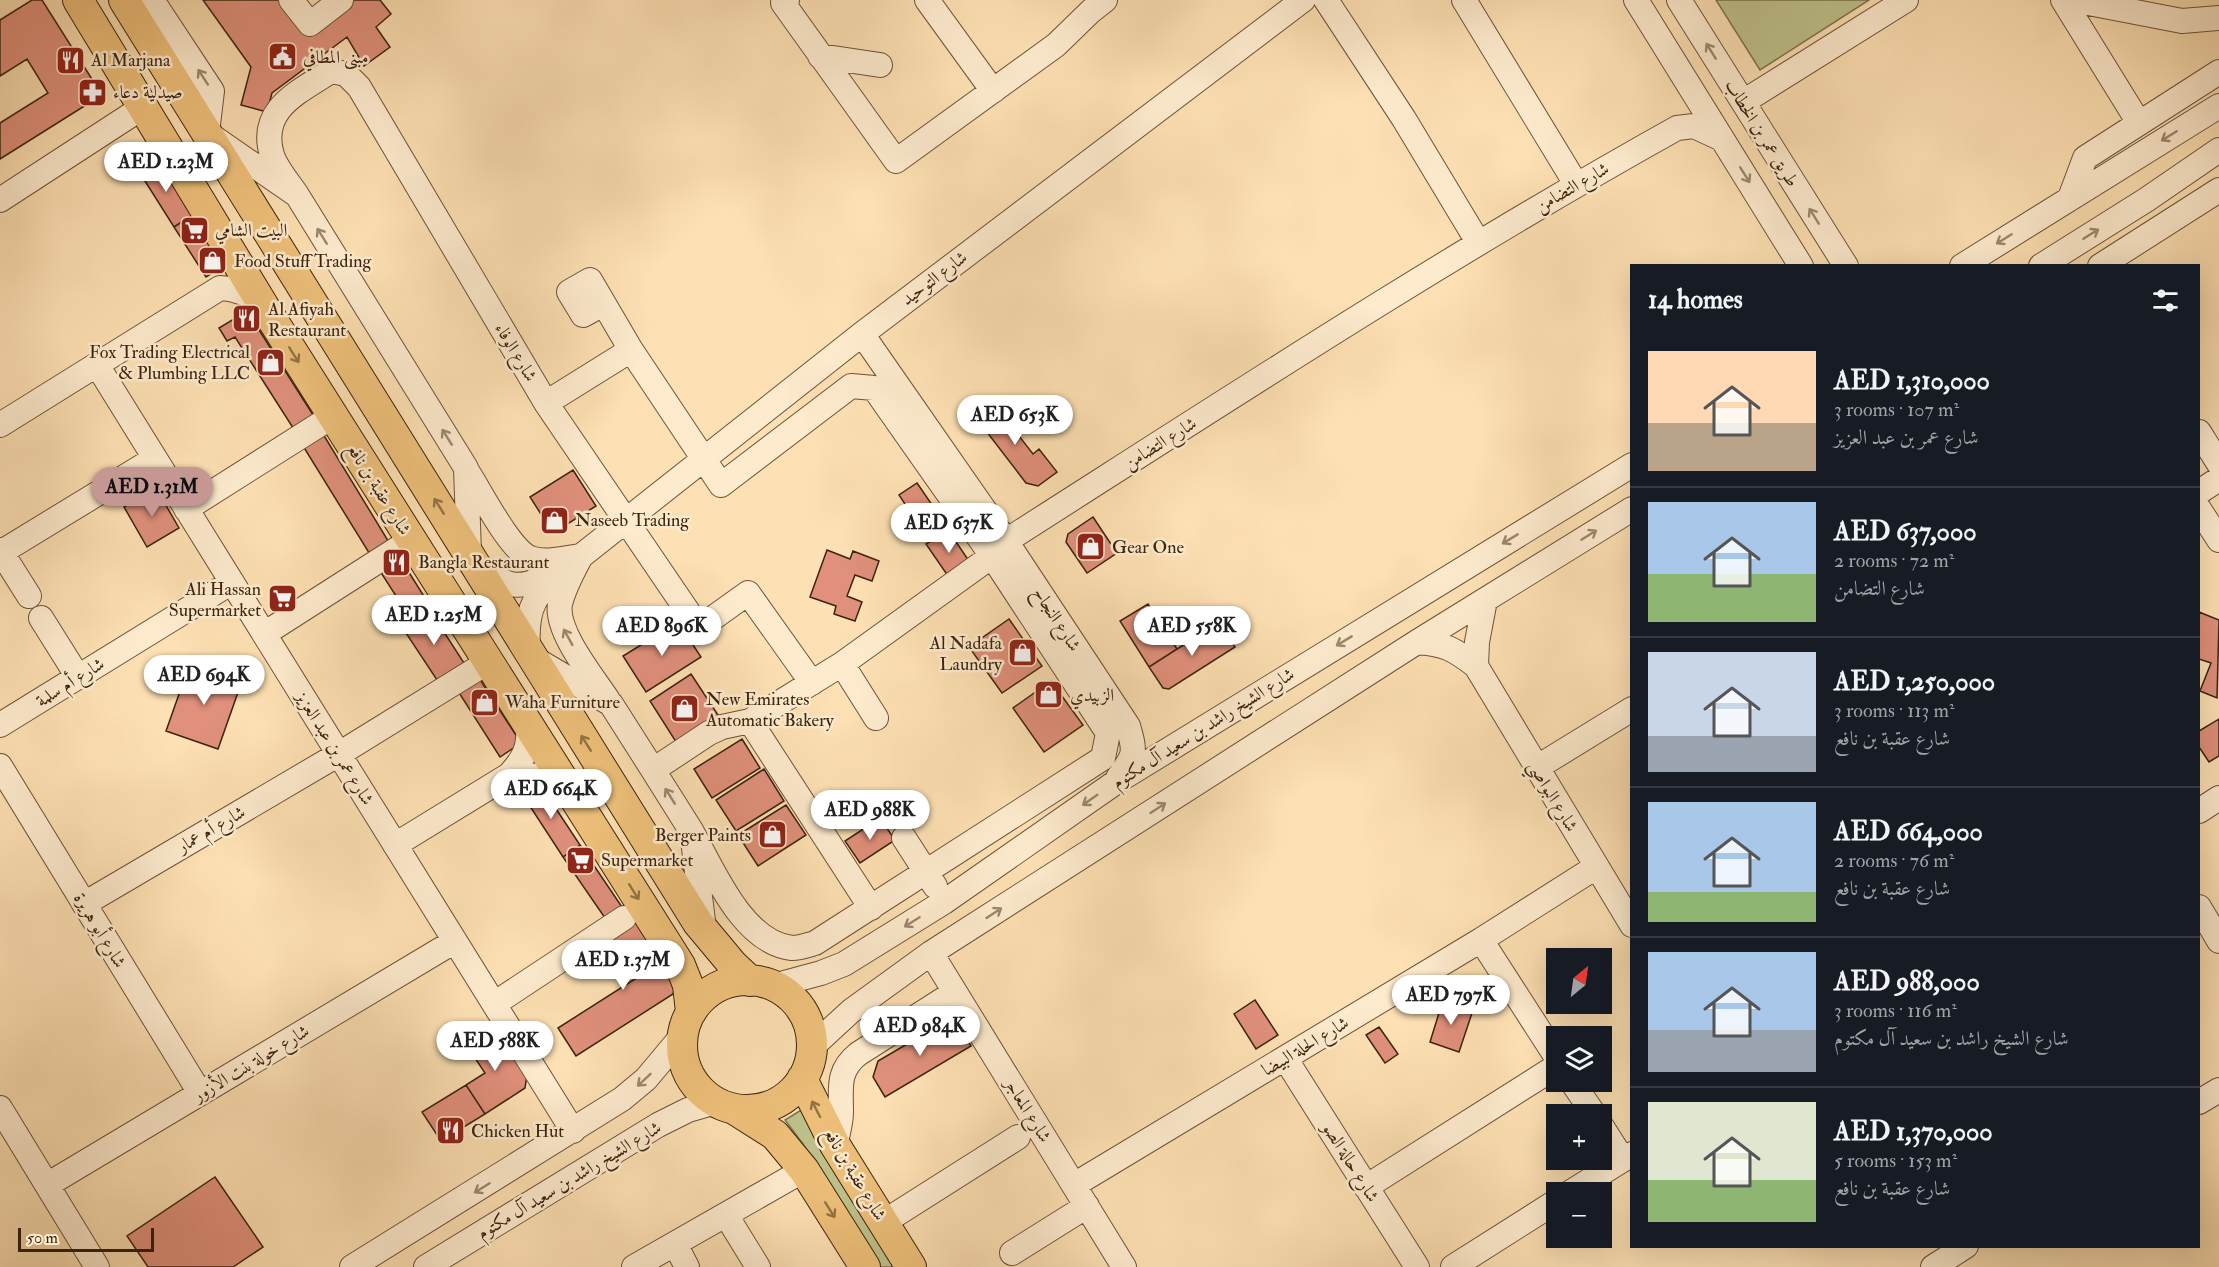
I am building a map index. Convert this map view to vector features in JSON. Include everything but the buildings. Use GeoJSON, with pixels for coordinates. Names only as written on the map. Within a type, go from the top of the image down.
{"type":"FeatureCollection","features":[{"type":"Feature","properties":{"kind":"main road","name":"شارع عقبة بن نافع"},"geometry":{"type":"LineString","coordinates":[[78,0],[263,305],[680,965],[688,985],[686,1024]]}},
{"type":"Feature","properties":{"kind":"main road"},"geometry":{"type":"LineString","coordinates":[[124,0],[704,932],[732,966],[789,996],[801,1010],[809,1028],[812,1047],[809,1064],[802,1079],[780,1101],[765,1107],[749,1110],[725,1105]]}},
{"type":"Feature","properties":{"kind":"main road"},"geometry":{"type":"LineString","coordinates":[[141,104],[173,79]]}},
{"type":"Feature","properties":{"kind":"main road"},"geometry":{"type":"LineString","coordinates":[[761,983],[732,982],[716,988],[702,998],[686,1024],[682,1052],[686,1067],[693,1081],[703,1093],[775,1135],[804,1170],[865,1267]]}},
{"type":"Feature","properties":{"kind":"main road","name":"شارع عقبة بن نافع"},"geometry":{"type":"LineString","coordinates":[[802,1079],[835,1145],[911,1267]]}},
{"type":"Feature","properties":{"kind":"street"},"geometry":{"type":"LineString","coordinates":[[152,0],[212,91],[207,133],[297,195]]}},
{"type":"Feature","properties":{"kind":"street"},"geometry":{"type":"LineString","coordinates":[[291,0],[310,24],[341,0]]}},
{"type":"Feature","properties":{"kind":"street"},"geometry":{"type":"LineString","coordinates":[[301,0],[311,14],[329,0]]}},
{"type":"Feature","properties":{"kind":"street"},"geometry":{"type":"LineString","coordinates":[[787,0],[783,3],[896,161],[1056,45],[1093,4]]}},
{"type":"Feature","properties":{"kind":"street"},"geometry":{"type":"LineString","coordinates":[[927,0],[993,91]]}},
{"type":"Feature","properties":{"kind":"street","name":"شارع التوحيد"},"geometry":{"type":"LineString","coordinates":[[532,654],[526,624],[531,604],[544,588],[576,560],[862,334],[1303,0]]}},
{"type":"Feature","properties":{"kind":"street"},"geometry":{"type":"LineString","coordinates":[[1326,0],[1404,119],[1478,242]]}},
{"type":"Feature","properties":{"kind":"street"},"geometry":{"type":"LineString","coordinates":[[1464,0],[1576,184]]}},
{"type":"Feature","properties":{"kind":"street"},"geometry":{"type":"LineString","coordinates":[[1743,102],[1906,0]]}},
{"type":"Feature","properties":{"kind":"street"},"geometry":{"type":"LineString","coordinates":[[2063,0],[2139,123]]}},
{"type":"Feature","properties":{"kind":"street"},"geometry":{"type":"LineString","coordinates":[[2073,0],[2182,21],[2219,18]]}},
{"type":"Feature","properties":{"kind":"street"},"geometry":{"type":"LineString","coordinates":[[1641,8],[1658,23],[1666,24],[1673,22],[1678,15],[1679,1]]}},
{"type":"Feature","properties":{"kind":"street","name":"طريق عمر بن الخطاب"},"geometry":{"type":"LineString","coordinates":[[1679,1],[1844,264]]}},
{"type":"Feature","properties":{"kind":"street","name":"طريق عمر بن الخطاب"},"geometry":{"type":"LineString","coordinates":[[1641,8],[1800,264]]}},
{"type":"Feature","properties":{"kind":"street"},"geometry":{"type":"LineString","coordinates":[[820,56],[880,65]]}},
{"type":"Feature","properties":{"kind":"street","name":"شارع الوفاء"},"geometry":{"type":"LineString","coordinates":[[576,560],[531,558],[514,547],[272,156],[268,130],[276,114],[291,96],[332,71],[346,74],[359,87],[546,403],[699,628],[748,593],[812,683]]}},
{"type":"Feature","properties":{"kind":"street"},"geometry":{"type":"LineString","coordinates":[[2070,198],[2085,158],[2219,72]]}},
{"type":"Feature","properties":{"kind":"street"},"geometry":{"type":"LineString","coordinates":[[1677,128],[1692,90]]}},
{"type":"Feature","properties":{"kind":"street"},"geometry":{"type":"LineString","coordinates":[[0,200],[141,104]]}},
{"type":"Feature","properties":{"kind":"street"},"geometry":{"type":"LineString","coordinates":[[1965,264],[2219,105]]}},
{"type":"Feature","properties":{"kind":"street"},"geometry":{"type":"LineString","coordinates":[[1677,128],[1694,126],[1722,138]]}},
{"type":"Feature","properties":{"kind":"street","name":"شارع التضامن"},"geometry":{"type":"LineString","coordinates":[[653,770],[716,730],[750,721],[812,683],[842,664],[999,548],[1478,242],[1677,128]]}},
{"type":"Feature","properties":{"kind":"street"},"geometry":{"type":"LineString","coordinates":[[2045,264],[2219,150]]}},
{"type":"Feature","properties":{"kind":"street"},"geometry":{"type":"LineString","coordinates":[[2103,264],[2219,190]]}},
{"type":"Feature","properties":{"kind":"street"},"geometry":{"type":"LineString","coordinates":[[2146,200],[2161,227]]}},
{"type":"Feature","properties":{"kind":"street"},"geometry":{"type":"LineString","coordinates":[[220,288],[232,252]]}},
{"type":"Feature","properties":{"kind":"street"},"geometry":{"type":"LineString","coordinates":[[0,425],[220,288],[231,288],[243,292],[263,305]]}},
{"type":"Feature","properties":{"kind":"street"},"geometry":{"type":"LineString","coordinates":[[576,560],[560,605],[561,624],[692,832],[731,902],[751,927],[772,942],[794,948],[815,943],[1103,758],[1108,733],[999,548],[874,388],[851,386],[721,485],[631,350],[603,303]]}},
{"type":"Feature","properties":{"kind":"street","name":"شارع النجاح"},"geometry":{"type":"LineString","coordinates":[[862,334],[999,548],[1128,726],[1135,747],[1130,762],[1116,782]]}},
{"type":"Feature","properties":{"kind":"street"},"geometry":{"type":"LineString","coordinates":[[546,403],[631,350]]}},
{"type":"Feature","properties":{"kind":"street","name":"شارع عمر بن عبد العزيز"},"geometry":{"type":"LineString","coordinates":[[97,365],[573,1131]]}},
{"type":"Feature","properties":{"kind":"street"},"geometry":{"type":"LineString","coordinates":[[186,509],[333,416]]}},
{"type":"Feature","properties":{"kind":"street"},"geometry":{"type":"LineString","coordinates":[[2200,434],[2219,464]]}},
{"type":"Feature","properties":{"kind":"street"},"geometry":{"type":"LineString","coordinates":[[29,596],[1,552],[154,459]]}},
{"type":"Feature","properties":{"kind":"street","name":"شارع الشيخ راشد بن سعيد آل مكتوم"},"geometry":{"type":"LineString","coordinates":[[761,983],[821,974],[844,964],[944,902],[1116,782],[1182,740],[1630,466]]}},
{"type":"Feature","properties":{"kind":"street"},"geometry":{"type":"LineString","coordinates":[[466,468],[472,559]]}},
{"type":"Feature","properties":{"kind":"street"},"geometry":{"type":"LineString","coordinates":[[1563,552],[1549,549],[1543,540],[1548,530],[1630,477]]}},
{"type":"Feature","properties":{"kind":"street"},"geometry":{"type":"LineString","coordinates":[[2200,491],[2219,479]]}},
{"type":"Feature","properties":{"kind":"street"},"geometry":{"type":"LineString","coordinates":[[812,1047],[850,1011],[931,953],[1417,642],[1630,510]]}},
{"type":"Feature","properties":{"kind":"street"},"geometry":{"type":"LineString","coordinates":[[2200,510],[2219,540]]}},
{"type":"Feature","properties":{"kind":"street"},"geometry":{"type":"LineString","coordinates":[[264,634],[411,540]]}},
{"type":"Feature","properties":{"kind":"street","name":"شارع التوحيد"},"geometry":{"type":"LineString","coordinates":[[472,559],[496,580],[516,586],[542,579],[576,560]]}},
{"type":"Feature","properties":{"kind":"street","name":"شارع أم سلمة"},"geometry":{"type":"LineString","coordinates":[[0,725],[232,582]]}},
{"type":"Feature","properties":{"kind":"street"},"geometry":{"type":"LineString","coordinates":[[1476,666],[1476,642],[1485,600]]}},
{"type":"Feature","properties":{"kind":"street"},"geometry":{"type":"LineString","coordinates":[[40,618],[78,677]]}},
{"type":"Feature","properties":{"kind":"street","name":"شارع البواصي"},"geometry":{"type":"LineString","coordinates":[[1417,642],[1441,644],[1456,651],[1476,666],[1630,922]]}},
{"type":"Feature","properties":{"kind":"street"},"geometry":{"type":"LineString","coordinates":[[532,654],[611,704]]}},
{"type":"Feature","properties":{"kind":"street","name":"شارع أم عمار"},"geometry":{"type":"LineString","coordinates":[[84,904],[339,754],[488,662]]}},
{"type":"Feature","properties":{"kind":"street"},"geometry":{"type":"LineString","coordinates":[[842,664],[876,718]]}},
{"type":"Feature","properties":{"kind":"street"},"geometry":{"type":"LineString","coordinates":[[1536,768],[1630,710]]}},
{"type":"Feature","properties":{"kind":"street"},"geometry":{"type":"LineString","coordinates":[[750,721],[871,908]]}},
{"type":"Feature","properties":{"kind":"street"},"geometry":{"type":"LineString","coordinates":[[395,844],[509,775],[522,761],[529,743],[528,725]]}},
{"type":"Feature","properties":{"kind":"street"},"geometry":{"type":"LineString","coordinates":[[1128,726],[1141,736],[1182,740]]}},
{"type":"Feature","properties":{"kind":"street","name":"شارع أبو هريرة"},"geometry":{"type":"LineString","coordinates":[[0,766],[200,1093]]}},
{"type":"Feature","properties":{"kind":"street"},"geometry":{"type":"LineString","coordinates":[[509,775],[541,776],[569,790]]}},
{"type":"Feature","properties":{"kind":"street"},"geometry":{"type":"LineString","coordinates":[[2200,809],[2219,798]]}},
{"type":"Feature","properties":{"kind":"street"},"geometry":{"type":"LineString","coordinates":[[692,832],[704,932]]}},
{"type":"Feature","properties":{"kind":"street"},"geometry":{"type":"LineString","coordinates":[[904,838],[944,902]]}},
{"type":"Feature","properties":{"kind":"street","name":"شارع الحلة البيضا"},"geometry":{"type":"LineString","coordinates":[[1074,1185],[1481,940],[1596,867]]}},
{"type":"Feature","properties":{"kind":"street"},"geometry":{"type":"LineString","coordinates":[[2200,910],[2211,940]]}},
{"type":"Feature","properties":{"kind":"street"},"geometry":{"type":"LineString","coordinates":[[494,1004],[624,918]]}},
{"type":"Feature","properties":{"kind":"street"},"geometry":{"type":"LineString","coordinates":[[1481,940],[1546,1041]]}},
{"type":"Feature","properties":{"kind":"street","name":"شارع خولة بنت الأزور"},"geometry":{"type":"LineString","coordinates":[[47,1185],[455,941]]}},
{"type":"Feature","properties":{"kind":"street","name":"شارع المعاجر"},"geometry":{"type":"LineString","coordinates":[[931,953],[1124,1267]]}},
{"type":"Feature","properties":{"kind":"street"},"geometry":{"type":"LineString","coordinates":[[835,1145],[841,1114],[839,1086],[847,1065],[858,1054],[955,992]]}},
{"type":"Feature","properties":{"kind":"street"},"geometry":{"type":"LineString","coordinates":[[352,1267],[622,1099],[646,1079],[686,1024]]}},
{"type":"Feature","properties":{"kind":"street","name":"شارع حالة الصو"},"geometry":{"type":"LineString","coordinates":[[1285,1058],[1417,1267]]}},
{"type":"Feature","properties":{"kind":"street"},"geometry":{"type":"LineString","coordinates":[[1366,1187],[1546,1073]]}},
{"type":"Feature","properties":{"kind":"street"},"geometry":{"type":"LineString","coordinates":[[2200,1101],[2219,1090]]}},
{"type":"Feature","properties":{"kind":"street","name":"شارع الشيخ راشد بن سعيد آل مكتوم"},"geometry":{"type":"LineString","coordinates":[[426,1267],[658,1125],[688,1110],[725,1105]]}},
{"type":"Feature","properties":{"kind":"street"},"geometry":{"type":"LineString","coordinates":[[0,1108],[97,1267]]}},
{"type":"Feature","properties":{"kind":"street"},"geometry":{"type":"LineString","coordinates":[[884,1222],[1018,1137]]}},
{"type":"Feature","properties":{"kind":"street"},"geometry":{"type":"LineString","coordinates":[[1587,1182],[1628,1157],[1612,1139]]}},
{"type":"Feature","properties":{"kind":"street"},"geometry":{"type":"LineString","coordinates":[[634,1267],[804,1170]]}},
{"type":"Feature","properties":{"kind":"street"},"geometry":{"type":"LineString","coordinates":[[1012,1253],[1087,1206]]}},
{"type":"Feature","properties":{"kind":"street"},"geometry":{"type":"LineString","coordinates":[[1453,1267],[1546,1209]]}},
{"type":"Feature","properties":{"kind":"street"},"geometry":{"type":"LineString","coordinates":[[726,1215],[758,1267]]}},
{"type":"Feature","properties":{"kind":"street"},"geometry":{"type":"LineString","coordinates":[[675,1244],[687,1267]]}},
{"type":"Feature","properties":{"kind":"street"},"geometry":{"type":"LineString","coordinates":[[1933,1267],[1963,1248]]}},
{"type":"Feature","properties":{"kind":"green space"},"geometry":{"type":"Polygon","coordinates":[[[1716,0],[1869,0],[1760,70],[1716,0]]]}},
{"type":"Feature","properties":{"kind":"green space"},"geometry":{"type":"Polygon","coordinates":[[[806,1107],[898,1267],[878,1267],[803,1144],[785,1120],[806,1107]]]}},
{"type":"Feature","properties":{"kind":"place","name":"مبنى المطافي"},"geometry":{"type":"Point","coordinates":[282,57]}},
{"type":"Feature","properties":{"kind":"place","name":"Al Marjana"},"geometry":{"type":"Point","coordinates":[70,60]}},
{"type":"Feature","properties":{"kind":"place","name":"صيدلية دعاء"},"geometry":{"type":"Point","coordinates":[92,92]}},
{"type":"Feature","properties":{"kind":"place","name":"البيت الشامي"},"geometry":{"type":"Point","coordinates":[194,230]}},
{"type":"Feature","properties":{"kind":"place","name":"Food Stuff Trading"},"geometry":{"type":"Point","coordinates":[213,261]}},
{"type":"Feature","properties":{"kind":"place","name":"Al Afiyah Restaurant"},"geometry":{"type":"Point","coordinates":[247,319]}},
{"type":"Feature","properties":{"kind":"place","name":"Fox Trading Electrical & Plumbing LLC"},"geometry":{"type":"Point","coordinates":[271,362]}},
{"type":"Feature","properties":{"kind":"place","name":"Naseeb Trading"},"geometry":{"type":"Point","coordinates":[554,520]}},
{"type":"Feature","properties":{"kind":"place","name":"Gear One"},"geometry":{"type":"Point","coordinates":[1091,547]}},
{"type":"Feature","properties":{"kind":"place","name":"Bangla Restaurant"},"geometry":{"type":"Point","coordinates":[397,562]}},
{"type":"Feature","properties":{"kind":"place","name":"Ali Hassan Supermarket"},"geometry":{"type":"Point","coordinates":[282,599]}},
{"type":"Feature","properties":{"kind":"place","name":"Al Nadafa Laundry"},"geometry":{"type":"Point","coordinates":[1023,653]}},
{"type":"Feature","properties":{"kind":"place","name":"الزبيدي"},"geometry":{"type":"Point","coordinates":[1049,695]}},
{"type":"Feature","properties":{"kind":"place","name":"Waha Furniture"},"geometry":{"type":"Point","coordinates":[484,702]}},
{"type":"Feature","properties":{"kind":"place","name":"New Emirates Automatic Bakery"},"geometry":{"type":"Point","coordinates":[685,709]}},
{"type":"Feature","properties":{"kind":"place","name":"Berger Paints"},"geometry":{"type":"Point","coordinates":[772,835]}},
{"type":"Feature","properties":{"kind":"place","name":"Supermarket"},"geometry":{"type":"Point","coordinates":[580,860]}},
{"type":"Feature","properties":{"kind":"place","name":"Chicken Hut"},"geometry":{"type":"Point","coordinates":[450,1131]}}]}
